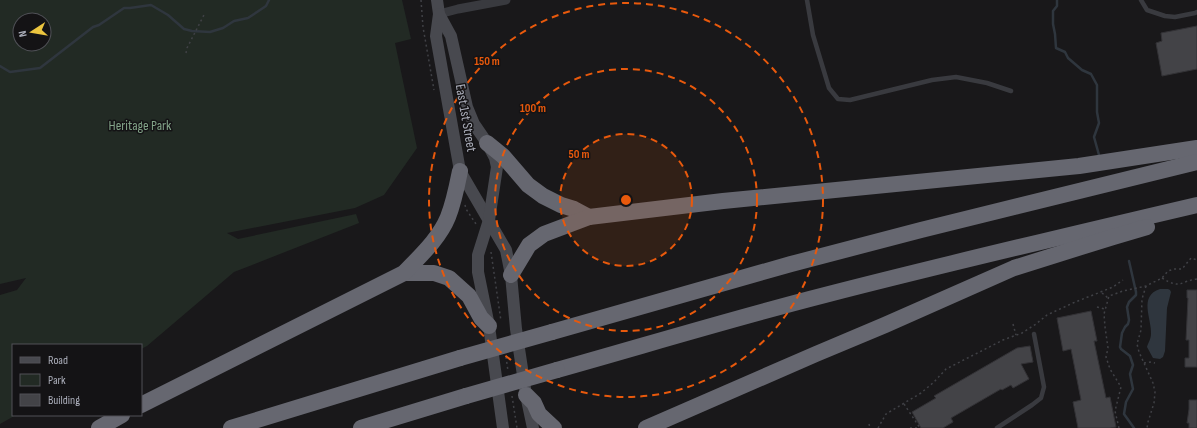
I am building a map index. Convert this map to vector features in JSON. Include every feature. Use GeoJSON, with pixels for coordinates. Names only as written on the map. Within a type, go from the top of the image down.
{"type":"FeatureCollection","features":[{"type":"Feature","properties":{"kind":"highway"},"geometry":{"type":"LineString","coordinates":[[487,143],[502,156],[528,185],[543,196],[589,216]]}},
{"type":"Feature","properties":{"kind":"highway"},"geometry":{"type":"LineString","coordinates":[[511,275],[529,245],[544,234],[589,216],[723,201],[1079,166],[1197,148]]}},
{"type":"Feature","properties":{"kind":"highway"},"geometry":{"type":"LineString","coordinates":[[230,428],[460,358],[791,264],[1197,162]]}},
{"type":"Feature","properties":{"kind":"highway"},"geometry":{"type":"LineString","coordinates":[[142,404],[404,273],[433,242],[448,217],[460,171]]}},
{"type":"Feature","properties":{"kind":"highway"},"geometry":{"type":"LineString","coordinates":[[361,428],[466,396],[824,295],[950,263],[1197,205]]}},
{"type":"Feature","properties":{"kind":"highway"},"geometry":{"type":"LineString","coordinates":[[646,428],[1014,268],[1179,218],[1197,210]]}},
{"type":"Feature","properties":{"kind":"highway"},"geometry":{"type":"LineString","coordinates":[[404,273],[434,273],[449,278],[469,296],[481,318],[495,324]]}},
{"type":"Feature","properties":{"kind":"highway"},"geometry":{"type":"LineString","coordinates":[[519,393],[534,403],[540,414],[554,428]]}},
{"type":"Feature","properties":{"kind":"highway"},"geometry":{"type":"LineString","coordinates":[[99,428],[120,416]]}},
{"type":"Feature","properties":{"kind":"main road","name":"East 1st Street"},"geometry":{"type":"LineString","coordinates":[[436,0],[439,14],[451,36],[467,107],[474,124],[495,158],[497,167],[489,220],[478,255],[478,272],[495,324],[503,428]]}},
{"type":"Feature","properties":{"kind":"main road","name":"East 1st Street"},"geometry":{"type":"LineString","coordinates":[[439,14],[436,36],[460,171],[506,250],[511,275],[516,329],[519,393],[533,428]]}},
{"type":"Feature","properties":{"kind":"street"},"geometry":{"type":"LineString","coordinates":[[439,14],[506,0]]}},
{"type":"Feature","properties":{"kind":"lane"},"geometry":{"type":"LineString","coordinates":[[806,0],[813,35],[829,88],[838,99],[850,100],[932,80],[956,77],[987,83],[1011,91]]}},
{"type":"Feature","properties":{"kind":"lane"},"geometry":{"type":"LineString","coordinates":[[1141,0],[1148,10],[1165,16],[1176,17],[1197,12]]}},
{"type":"Feature","properties":{"kind":"lane"},"geometry":{"type":"LineString","coordinates":[[997,428],[1041,398],[1044,387],[1034,334]]}},
{"type":"Feature","properties":{"kind":"path"},"geometry":{"type":"LineString","coordinates":[[421,0],[423,27],[434,91]]}},
{"type":"Feature","properties":{"kind":"path"},"geometry":{"type":"LineString","coordinates":[[186,53],[187,48],[205,13]]}},
{"type":"Feature","properties":{"kind":"path"},"geometry":{"type":"LineString","coordinates":[[454,196],[463,199],[466,209],[484,235],[490,248],[495,324]]}},
{"type":"Feature","properties":{"kind":"path"},"geometry":{"type":"LineString","coordinates":[[1119,428],[1115,410],[1121,387],[1110,368],[1106,357],[1108,348],[1104,320],[1108,298],[1109,296],[1118,292],[1146,286],[1163,279],[1168,271],[1182,269],[1191,258],[1197,260]]}},
{"type":"Feature","properties":{"kind":"path"},"geometry":{"type":"LineString","coordinates":[[1163,279],[1173,284],[1182,284],[1197,278]]}},
{"type":"Feature","properties":{"kind":"path"},"geometry":{"type":"LineString","coordinates":[[878,428],[886,414],[894,408],[913,399],[928,388],[946,369],[1028,329],[1047,315],[1073,303],[1101,293],[1123,280]]}},
{"type":"Feature","properties":{"kind":"path"},"geometry":{"type":"LineString","coordinates":[[1146,286],[1142,299],[1141,330],[1137,344],[1153,384],[1156,396],[1147,428]]}},
{"type":"Feature","properties":{"kind":"path"},"geometry":{"type":"LineString","coordinates":[[1101,293],[1108,298]]}},
{"type":"Feature","properties":{"kind":"path"},"geometry":{"type":"LineString","coordinates":[[1097,308],[1105,309]]}},
{"type":"Feature","properties":{"kind":"path"},"geometry":{"type":"LineString","coordinates":[[1013,324],[1016,335]]}},
{"type":"Feature","properties":{"kind":"path"},"geometry":{"type":"LineString","coordinates":[[505,352],[509,374]]}},
{"type":"Feature","properties":{"kind":"path"},"geometry":{"type":"LineString","coordinates":[[1144,363],[1155,363]]}},
{"type":"Feature","properties":{"kind":"path"},"geometry":{"type":"LineString","coordinates":[[517,428],[519,393]]}},
{"type":"Feature","properties":{"kind":"path"},"geometry":{"type":"LineString","coordinates":[[904,404],[920,428]]}},
{"type":"Feature","properties":{"kind":"path"},"geometry":{"type":"LineString","coordinates":[[869,424],[870,428]]}},
{"type":"Feature","properties":{"kind":"path"},"geometry":{"type":"LineString","coordinates":[[910,428],[920,428]]}},
{"type":"Feature","properties":{"kind":"green space","name":"Heritage Park"},"geometry":{"type":"Polygon","coordinates":[[[0,0],[402,0],[411,39],[395,43],[417,148],[384,195],[355,208],[227,233],[238,239],[356,214],[359,223],[234,272],[147,346],[142,348],[142,344],[12,344],[12,416],[14,416],[0,424],[0,295],[17,290],[26,278],[0,284],[0,0]]]}},
{"type":"Feature","properties":{"kind":"shaded area"},"geometry":{"type":"Polygon","coordinates":[[[1160,289],[1168,289],[1171,292],[1167,308],[1165,351],[1163,357],[1160,359],[1153,358],[1147,347],[1151,338],[1148,308],[1149,297],[1153,292],[1160,289]]]}},
{"type":"Feature","properties":{"kind":"building"},"geometry":{"type":"Polygon","coordinates":[[[1197,26],[1197,69],[1162,76],[1156,43],[1162,41],[1161,33],[1197,26]]]}},
{"type":"Feature","properties":{"kind":"building"},"geometry":{"type":"Polygon","coordinates":[[[1187,290],[1197,290],[1197,367],[1185,367],[1185,358],[1189,358],[1189,340],[1186,340],[1187,290]]]}},
{"type":"Feature","properties":{"kind":"building"},"geometry":{"type":"Polygon","coordinates":[[[1091,311],[1097,341],[1094,341],[1106,398],[1110,397],[1116,427],[1078,428],[1073,402],[1081,400],[1071,349],[1063,351],[1057,318],[1091,311]]]}},
{"type":"Feature","properties":{"kind":"building"},"geometry":{"type":"Polygon","coordinates":[[[1030,346],[1033,362],[1021,364],[1029,379],[1013,388],[1011,385],[1002,390],[1001,389],[951,418],[953,422],[943,428],[921,428],[912,412],[936,398],[934,396],[1017,348],[1030,346]]]}},
{"type":"Feature","properties":{"kind":"building"},"geometry":{"type":"Polygon","coordinates":[[[1189,400],[1197,400],[1197,428],[1189,428],[1189,423],[1187,423],[1189,400]]]}},
{"type":"Feature","properties":{"kind":"waterway"},"geometry":{"type":"LineString","coordinates":[[0,66],[10,72],[40,68],[93,27],[99,25],[124,8],[151,5],[168,15],[184,29],[210,32],[223,28],[234,21],[248,18],[266,6],[269,0]]}},
{"type":"Feature","properties":{"kind":"waterway"},"geometry":{"type":"LineString","coordinates":[[1057,0],[1057,6],[1053,11],[1056,48],[1065,52],[1068,58],[1082,70],[1091,74],[1097,85],[1097,112],[1099,123],[1094,137],[1099,155]]}},
{"type":"Feature","properties":{"kind":"waterway"},"geometry":{"type":"LineString","coordinates":[[1129,261],[1136,295],[1129,302],[1127,307],[1129,320],[1122,333],[1120,347],[1130,356],[1133,365],[1130,374],[1133,389],[1126,402],[1124,414],[1134,428]]}}]}
